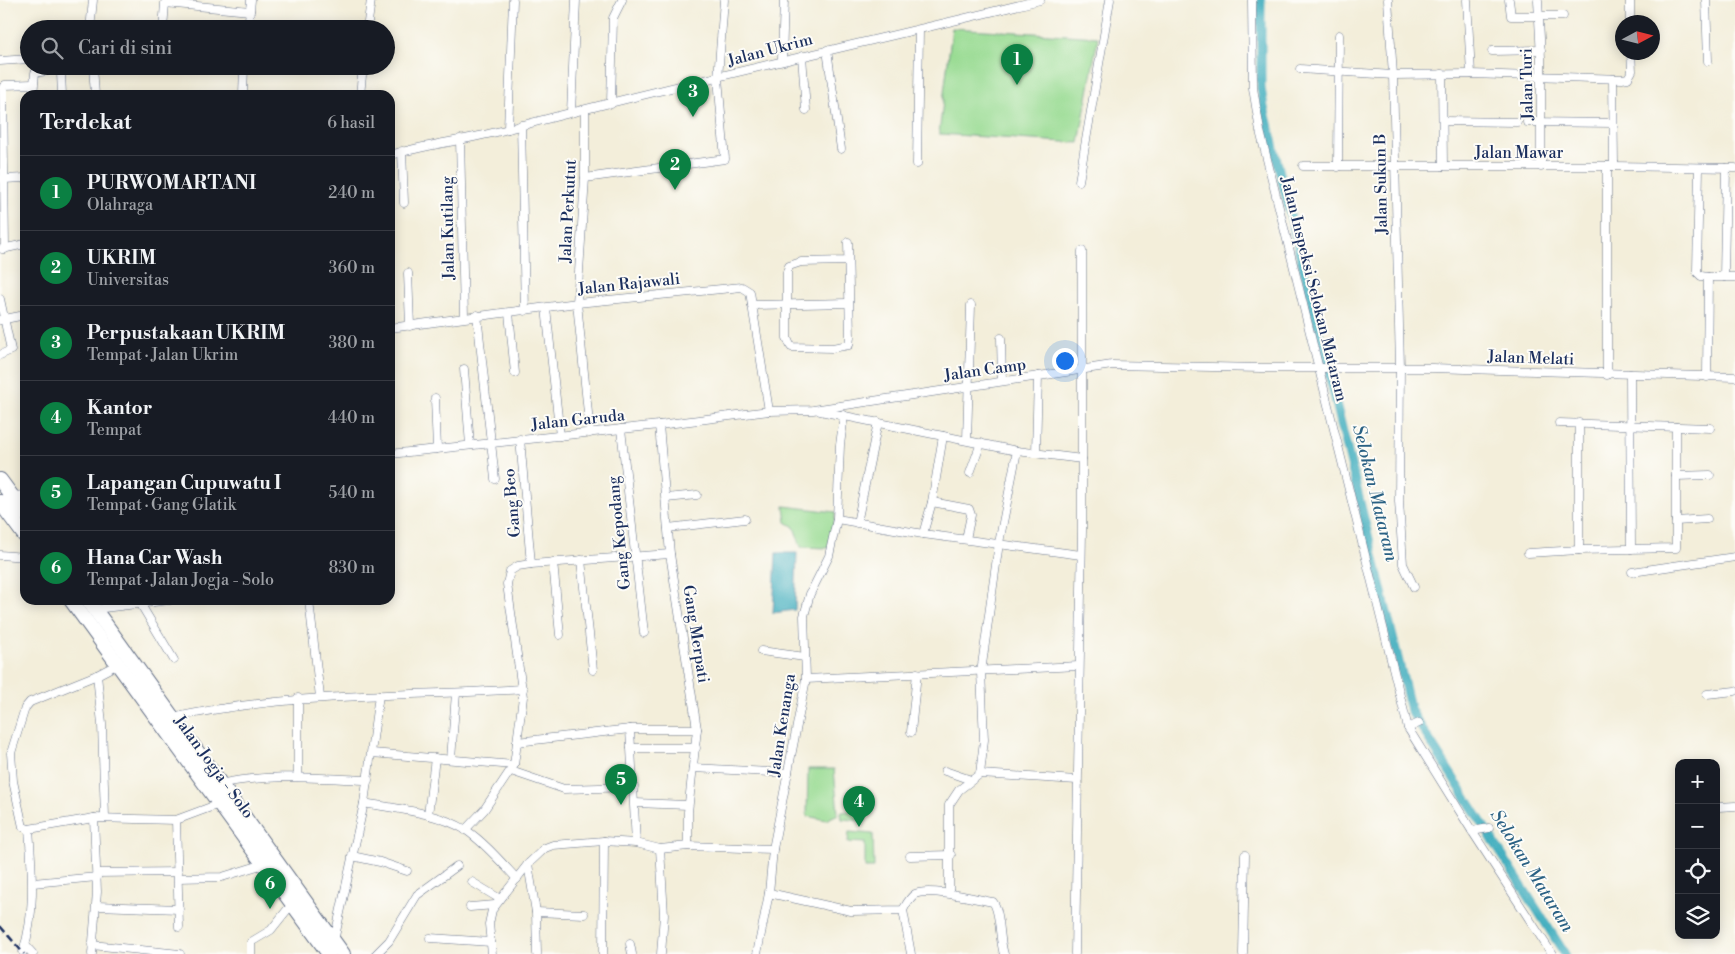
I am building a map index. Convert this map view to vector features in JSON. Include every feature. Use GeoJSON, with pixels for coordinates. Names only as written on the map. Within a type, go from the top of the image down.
{"type":"FeatureCollection","features":[{"type":"Feature","properties":{"kind":"highway"},"geometry":{"type":"LineString","coordinates":[[0,480],[20,508]]}},
{"type":"Feature","properties":{"kind":"highway"},"geometry":{"type":"LineString","coordinates":[[12,498],[20,521]]}},
{"type":"Feature","properties":{"kind":"highway","name":"Jalan Jogja - Solo"},"geometry":{"type":"LineString","coordinates":[[75,605],[118,664],[220,784],[332,948]]}},
{"type":"Feature","properties":{"kind":"highway","name":"Jalan Jogja - Solo"},"geometry":{"type":"LineString","coordinates":[[93,605],[219,804],[294,906],[332,948],[343,954]]}},
{"type":"Feature","properties":{"kind":"street"},"geometry":{"type":"LineString","coordinates":[[91,20],[93,0]]}},
{"type":"Feature","properties":{"kind":"street"},"geometry":{"type":"LineString","coordinates":[[249,20],[251,0]]}},
{"type":"Feature","properties":{"kind":"street"},"geometry":{"type":"LineString","coordinates":[[369,20],[371,0]]}},
{"type":"Feature","properties":{"kind":"street"},"geometry":{"type":"LineString","coordinates":[[508,129],[513,0]]}},
{"type":"Feature","properties":{"kind":"street"},"geometry":{"type":"LineString","coordinates":[[571,112],[576,0]]}},
{"type":"Feature","properties":{"kind":"street"},"geometry":{"type":"LineString","coordinates":[[611,104],[613,18],[622,0]]}},
{"type":"Feature","properties":{"kind":"street"},"geometry":{"type":"LineString","coordinates":[[584,178],[724,159],[718,78],[724,0]]}},
{"type":"Feature","properties":{"kind":"street"},"geometry":{"type":"LineString","coordinates":[[782,60],[784,0]]}},
{"type":"Feature","properties":{"kind":"street"},"geometry":{"type":"LineString","coordinates":[[1079,181],[1110,0]]}},
{"type":"Feature","properties":{"kind":"street","name":"Jalan Inspeksi Selokan Mataram"},"geometry":{"type":"LineString","coordinates":[[1252,0],[1253,88],[1260,131],[1323,368],[1413,726],[1474,831],[1552,954]]}},
{"type":"Feature","properties":{"kind":"street","name":"Jalan Sukun B"},"geometry":{"type":"LineString","coordinates":[[1388,0],[1393,75],[1400,367],[1399,501],[1403,564],[1414,587]]}},
{"type":"Feature","properties":{"kind":"street"},"geometry":{"type":"LineString","coordinates":[[1467,0],[1470,74]]}},
{"type":"Feature","properties":{"kind":"street"},"geometry":{"type":"LineString","coordinates":[[1509,0],[1511,16],[1563,16]]}},
{"type":"Feature","properties":{"kind":"street","name":"Jalan Turi"},"geometry":{"type":"LineString","coordinates":[[1538,0],[1541,50],[1541,167]]}},
{"type":"Feature","properties":{"kind":"street"},"geometry":{"type":"LineString","coordinates":[[1630,0],[1630,15]]}},
{"type":"Feature","properties":{"kind":"street"},"geometry":{"type":"LineString","coordinates":[[1706,0],[1708,61]]}},
{"type":"Feature","properties":{"kind":"street"},"geometry":{"type":"LineString","coordinates":[[164,20],[165,1],[250,11]]}},
{"type":"Feature","properties":{"kind":"street","name":"Jalan Ukrim"},"geometry":{"type":"LineString","coordinates":[[395,154],[508,129],[571,112],[718,78],[782,60],[920,30],[1036,1]]}},
{"type":"Feature","properties":{"kind":"street"},"geometry":{"type":"LineString","coordinates":[[917,164],[920,30]]}},
{"type":"Feature","properties":{"kind":"street"},"geometry":{"type":"LineString","coordinates":[[1338,167],[1339,35]]}},
{"type":"Feature","properties":{"kind":"street"},"geometry":{"type":"LineString","coordinates":[[827,50],[841,149]]}},
{"type":"Feature","properties":{"kind":"street"},"geometry":{"type":"LineString","coordinates":[[1492,51],[1541,50]]}},
{"type":"Feature","properties":{"kind":"street"},"geometry":{"type":"LineString","coordinates":[[802,56],[806,110]]}},
{"type":"Feature","properties":{"kind":"street"},"geometry":{"type":"LineString","coordinates":[[0,61],[20,60]]}},
{"type":"Feature","properties":{"kind":"street"},"geometry":{"type":"LineString","coordinates":[[1300,69],[1338,73],[1393,75],[1470,74],[1613,79],[1628,78],[1631,60]]}},
{"type":"Feature","properties":{"kind":"street"},"geometry":{"type":"LineString","coordinates":[[1442,74],[1443,166]]}},
{"type":"Feature","properties":{"kind":"street"},"geometry":{"type":"LineString","coordinates":[[33,90],[34,75]]}},
{"type":"Feature","properties":{"kind":"street"},"geometry":{"type":"LineString","coordinates":[[60,75],[62,90]]}},
{"type":"Feature","properties":{"kind":"street"},"geometry":{"type":"LineString","coordinates":[[94,75],[95,90]]}},
{"type":"Feature","properties":{"kind":"street"},"geometry":{"type":"LineString","coordinates":[[243,90],[244,75]]}},
{"type":"Feature","properties":{"kind":"street"},"geometry":{"type":"LineString","coordinates":[[361,90],[362,75]]}},
{"type":"Feature","properties":{"kind":"street"},"geometry":{"type":"LineString","coordinates":[[1607,374],[1613,79]]}},
{"type":"Feature","properties":{"kind":"street"},"geometry":{"type":"LineString","coordinates":[[20,245],[2,249],[3,87],[5,85],[32,84]]}},
{"type":"Feature","properties":{"kind":"street","name":"Jalan Perkutut"},"geometry":{"type":"LineString","coordinates":[[585,110],[578,303],[590,433]]}},
{"type":"Feature","properties":{"kind":"street"},"geometry":{"type":"LineString","coordinates":[[1443,121],[1517,122]]}},
{"type":"Feature","properties":{"kind":"street"},"geometry":{"type":"LineString","coordinates":[[1527,122],[1613,123]]}},
{"type":"Feature","properties":{"kind":"street"},"geometry":{"type":"LineString","coordinates":[[521,125],[525,311]]}},
{"type":"Feature","properties":{"kind":"street","name":"Jalan Kutilang"},"geometry":{"type":"LineString","coordinates":[[460,139],[464,317]]}},
{"type":"Feature","properties":{"kind":"street"},"geometry":{"type":"LineString","coordinates":[[402,152],[404,204]]}},
{"type":"Feature","properties":{"kind":"street","name":"Jalan Mawar"},"geometry":{"type":"LineString","coordinates":[[1303,166],[1394,168],[1443,166],[1735,168]]}},
{"type":"Feature","properties":{"kind":"street"},"geometry":{"type":"LineString","coordinates":[[1699,168],[1697,272],[1700,276],[1735,277]]}},
{"type":"Feature","properties":{"kind":"street"},"geometry":{"type":"LineString","coordinates":[[1724,277],[1726,168]]}},
{"type":"Feature","properties":{"kind":"street"},"geometry":{"type":"LineString","coordinates":[[3,179],[20,178]]}},
{"type":"Feature","properties":{"kind":"street"},"geometry":{"type":"LineString","coordinates":[[847,262],[792,264],[787,272],[788,344],[791,348],[808,349],[848,346],[850,337],[848,242]]}},
{"type":"Feature","properties":{"kind":"street"},"geometry":{"type":"LineString","coordinates":[[1075,954],[1082,459],[1080,369],[1082,251]]}},
{"type":"Feature","properties":{"kind":"street"},"geometry":{"type":"LineString","coordinates":[[408,273],[410,326]]}},
{"type":"Feature","properties":{"kind":"street"},"geometry":{"type":"LineString","coordinates":[[1707,377],[1708,277]]}},
{"type":"Feature","properties":{"kind":"street","name":"Jalan Rajawali"},"geometry":{"type":"LineString","coordinates":[[395,328],[477,315],[509,313],[578,303],[742,287],[750,292],[769,411]]}},
{"type":"Feature","properties":{"kind":"street"},"geometry":{"type":"LineString","coordinates":[[0,299],[2,319],[11,350],[0,354]]}},
{"type":"Feature","properties":{"kind":"street"},"geometry":{"type":"LineString","coordinates":[[752,304],[848,303]]}},
{"type":"Feature","properties":{"kind":"street"},"geometry":{"type":"LineString","coordinates":[[967,440],[971,305]]}},
{"type":"Feature","properties":{"kind":"street"},"geometry":{"type":"LineString","coordinates":[[546,308],[560,436]]}},
{"type":"Feature","properties":{"kind":"street"},"geometry":{"type":"LineString","coordinates":[[509,313],[515,373]]}},
{"type":"Feature","properties":{"kind":"street"},"geometry":{"type":"LineString","coordinates":[[477,315],[495,479]]}},
{"type":"Feature","properties":{"kind":"street"},"geometry":{"type":"LineString","coordinates":[[2,319],[20,316]]}},
{"type":"Feature","properties":{"kind":"street"},"geometry":{"type":"LineString","coordinates":[[1001,338],[1002,381]]}},
{"type":"Feature","properties":{"kind":"street","name":"Jalan Camp"},"geometry":{"type":"LineString","coordinates":[[769,411],[813,410],[1112,365],[1323,368]]}},
{"type":"Feature","properties":{"kind":"street","name":"Jalan Melati"},"geometry":{"type":"LineString","coordinates":[[1323,368],[1400,367],[1735,378]]}},
{"type":"Feature","properties":{"kind":"street"},"geometry":{"type":"LineString","coordinates":[[464,369],[470,445]]}},
{"type":"Feature","properties":{"kind":"street"},"geometry":{"type":"LineString","coordinates":[[1630,374],[1631,549]]}},
{"type":"Feature","properties":{"kind":"street"},"geometry":{"type":"LineString","coordinates":[[1036,453],[1038,376]]}},
{"type":"Feature","properties":{"kind":"street"},"geometry":{"type":"LineString","coordinates":[[435,398],[437,449]]}},
{"type":"Feature","properties":{"kind":"street"},"geometry":{"type":"LineString","coordinates":[[813,410],[1017,451],[1082,459]]}},
{"type":"Feature","properties":{"kind":"street","name":"Jalan Garuda"},"geometry":{"type":"LineString","coordinates":[[395,453],[590,433],[769,411]]}},
{"type":"Feature","properties":{"kind":"street","name":"Jalan Kenanga"},"geometry":{"type":"LineString","coordinates":[[757,954],[769,893],[773,849],[806,680],[804,616],[810,594],[829,556],[837,519],[840,445],[844,415]]}},
{"type":"Feature","properties":{"kind":"street"},"geometry":{"type":"LineString","coordinates":[[857,523],[878,422]]}},
{"type":"Feature","properties":{"kind":"street"},"geometry":{"type":"LineString","coordinates":[[1560,423],[1710,428]]}},
{"type":"Feature","properties":{"kind":"street"},"geometry":{"type":"LineString","coordinates":[[1579,423],[1579,550]]}},
{"type":"Feature","properties":{"kind":"street","name":"Gang Merpati"},"geometry":{"type":"LineString","coordinates":[[659,425],[670,554],[697,729],[688,805],[688,846]]}},
{"type":"Feature","properties":{"kind":"street"},"geometry":{"type":"LineString","coordinates":[[1528,553],[1676,548],[1676,427]]}},
{"type":"Feature","properties":{"kind":"street","name":"Gang Kepodang"},"geometry":{"type":"LineString","coordinates":[[621,429],[644,633]]}},
{"type":"Feature","properties":{"kind":"street"},"geometry":{"type":"LineString","coordinates":[[923,534],[932,502],[943,436]]}},
{"type":"Feature","properties":{"kind":"street","name":"Gang Beo"},"geometry":{"type":"LineString","coordinates":[[520,440],[531,564]]}},
{"type":"Feature","properties":{"kind":"street"},"geometry":{"type":"LineString","coordinates":[[970,473],[981,443]]}},
{"type":"Feature","properties":{"kind":"street"},"geometry":{"type":"LineString","coordinates":[[980,774],[984,740],[981,672],[999,543],[1017,451]]}},
{"type":"Feature","properties":{"kind":"street"},"geometry":{"type":"LineString","coordinates":[[1676,476],[1710,475]]}},
{"type":"Feature","properties":{"kind":"street"},"geometry":{"type":"LineString","coordinates":[[666,498],[697,495]]}},
{"type":"Feature","properties":{"kind":"street"},"geometry":{"type":"LineString","coordinates":[[932,502],[971,510],[966,539]]}},
{"type":"Feature","properties":{"kind":"street"},"geometry":{"type":"LineString","coordinates":[[668,528],[745,519]]}},
{"type":"Feature","properties":{"kind":"street"},"geometry":{"type":"LineString","coordinates":[[837,519],[923,534],[1081,555]]}},
{"type":"Feature","properties":{"kind":"street"},"geometry":{"type":"LineString","coordinates":[[1676,521],[1707,519]]}},
{"type":"Feature","properties":{"kind":"street"},"geometry":{"type":"LineString","coordinates":[[465,830],[484,810],[513,768],[522,710],[523,689],[507,584],[510,571],[518,566],[531,564],[635,555],[670,554]]}},
{"type":"Feature","properties":{"kind":"street"},"geometry":{"type":"LineString","coordinates":[[0,555],[20,557]]}},
{"type":"Feature","properties":{"kind":"street"},"geometry":{"type":"LineString","coordinates":[[1632,572],[1735,557]]}},
{"type":"Feature","properties":{"kind":"street"},"geometry":{"type":"LineString","coordinates":[[581,560],[593,670]]}},
{"type":"Feature","properties":{"kind":"street"},"geometry":{"type":"LineString","coordinates":[[554,562],[560,635]]}},
{"type":"Feature","properties":{"kind":"street"},"geometry":{"type":"LineString","coordinates":[[141,605],[174,660]]}},
{"type":"Feature","properties":{"kind":"street"},"geometry":{"type":"LineString","coordinates":[[310,605],[320,697]]}},
{"type":"Feature","properties":{"kind":"street"},"geometry":{"type":"LineString","coordinates":[[761,651],[805,657]]}},
{"type":"Feature","properties":{"kind":"street"},"geometry":{"type":"LineString","coordinates":[[33,954],[24,949],[32,910],[33,883],[28,830],[18,811],[11,753],[25,708],[30,702],[97,675],[118,664]]}},
{"type":"Feature","properties":{"kind":"street"},"geometry":{"type":"LineString","coordinates":[[806,680],[1079,666]]}},
{"type":"Feature","properties":{"kind":"street"},"geometry":{"type":"LineString","coordinates":[[912,732],[916,673]]}},
{"type":"Feature","properties":{"kind":"street"},"geometry":{"type":"LineString","coordinates":[[97,675],[102,724],[105,818]]}},
{"type":"Feature","properties":{"kind":"street"},"geometry":{"type":"LineString","coordinates":[[167,721],[205,711],[298,698],[523,689]]}},
{"type":"Feature","properties":{"kind":"street"},"geometry":{"type":"LineString","coordinates":[[1707,694],[1735,690]]}},
{"type":"Feature","properties":{"kind":"street"},"geometry":{"type":"LineString","coordinates":[[451,759],[456,693]]}},
{"type":"Feature","properties":{"kind":"street"},"geometry":{"type":"LineString","coordinates":[[332,948],[364,803],[379,695]]}},
{"type":"Feature","properties":{"kind":"street"},"geometry":{"type":"LineString","coordinates":[[298,698],[298,777]]}},
{"type":"Feature","properties":{"kind":"street"},"geometry":{"type":"LineString","coordinates":[[630,729],[636,843]]}},
{"type":"Feature","properties":{"kind":"street"},"geometry":{"type":"LineString","coordinates":[[517,742],[630,729],[697,729]]}},
{"type":"Feature","properties":{"kind":"street"},"geometry":{"type":"LineString","coordinates":[[632,748],[696,748]]}},
{"type":"Feature","properties":{"kind":"street"},"geometry":{"type":"LineString","coordinates":[[372,752],[451,759],[513,768],[529,777],[548,784],[578,790],[634,787]]}},
{"type":"Feature","properties":{"kind":"street"},"geometry":{"type":"LineString","coordinates":[[428,815],[434,758]]}},
{"type":"Feature","properties":{"kind":"street"},"geometry":{"type":"LineString","coordinates":[[693,768],[788,773]]}},
{"type":"Feature","properties":{"kind":"street"},"geometry":{"type":"LineString","coordinates":[[945,771],[971,780]]}},
{"type":"Feature","properties":{"kind":"street"},"geometry":{"type":"LineString","coordinates":[[949,894],[951,855],[950,805],[959,790],[980,774],[1077,780]]}},
{"type":"Feature","properties":{"kind":"street"},"geometry":{"type":"LineString","coordinates":[[220,784],[249,778],[298,777],[368,780]]}},
{"type":"Feature","properties":{"kind":"street"},"geometry":{"type":"LineString","coordinates":[[364,803],[428,815],[465,830],[495,855],[517,878]]}},
{"type":"Feature","properties":{"kind":"street"},"geometry":{"type":"LineString","coordinates":[[635,803],[688,805]]}},
{"type":"Feature","properties":{"kind":"street"},"geometry":{"type":"LineString","coordinates":[[28,830],[94,818],[176,820],[219,804]]}},
{"type":"Feature","properties":{"kind":"street"},"geometry":{"type":"LineString","coordinates":[[1720,807],[1735,806]]}},
{"type":"Feature","properties":{"kind":"street"},"geometry":{"type":"LineString","coordinates":[[92,954],[97,906],[94,818]]}},
{"type":"Feature","properties":{"kind":"street"},"geometry":{"type":"LineString","coordinates":[[176,820],[179,927]]}},
{"type":"Feature","properties":{"kind":"street"},"geometry":{"type":"LineString","coordinates":[[1474,831],[1488,828]]}},
{"type":"Feature","properties":{"kind":"street"},"geometry":{"type":"LineString","coordinates":[[492,954],[489,924],[498,902],[528,864],[545,848],[553,845],[604,841],[636,843],[660,849],[688,846],[773,849]]}},
{"type":"Feature","properties":{"kind":"street"},"geometry":{"type":"LineString","coordinates":[[603,954],[604,841]]}},
{"type":"Feature","properties":{"kind":"street"},"geometry":{"type":"LineString","coordinates":[[660,849],[664,915],[661,954]]}},
{"type":"Feature","properties":{"kind":"street"},"geometry":{"type":"LineString","coordinates":[[910,856],[951,855]]}},
{"type":"Feature","properties":{"kind":"street"},"geometry":{"type":"LineString","coordinates":[[352,856],[380,862],[407,871]]}},
{"type":"Feature","properties":{"kind":"street"},"geometry":{"type":"LineString","coordinates":[[1243,954],[1245,856]]}},
{"type":"Feature","properties":{"kind":"street"},"geometry":{"type":"LineString","coordinates":[[33,883],[97,875],[222,877],[264,864]]}},
{"type":"Feature","properties":{"kind":"street"},"geometry":{"type":"LineString","coordinates":[[528,864],[536,912],[537,954]]}},
{"type":"Feature","properties":{"kind":"street"},"geometry":{"type":"LineString","coordinates":[[376,954],[389,941],[417,895],[457,866]]}},
{"type":"Feature","properties":{"kind":"street"},"geometry":{"type":"LineString","coordinates":[[472,882],[498,902]]}},
{"type":"Feature","properties":{"kind":"street"},"geometry":{"type":"LineString","coordinates":[[769,893],[851,911],[903,910]]}},
{"type":"Feature","properties":{"kind":"street"},"geometry":{"type":"LineString","coordinates":[[912,954],[903,910],[915,894],[949,894],[995,904],[1004,954]]}},
{"type":"Feature","properties":{"kind":"street"},"geometry":{"type":"LineString","coordinates":[[470,907],[498,902]]}},
{"type":"Feature","properties":{"kind":"street"},"geometry":{"type":"LineString","coordinates":[[97,906],[179,909]]}},
{"type":"Feature","properties":{"kind":"street"},"geometry":{"type":"LineString","coordinates":[[251,954],[251,942],[271,930],[287,910],[294,906]]}},
{"type":"Feature","properties":{"kind":"street"},"geometry":{"type":"LineString","coordinates":[[536,912],[584,914]]}},
{"type":"Feature","properties":{"kind":"street"},"geometry":{"type":"LineString","coordinates":[[430,938],[490,942]]}},
{"type":"Feature","properties":{"kind":"street"},"geometry":{"type":"LineString","coordinates":[[630,944],[632,954]]}},
{"type":"Feature","properties":{"kind":"street"},"geometry":{"type":"LineString","coordinates":[[92,945],[180,954]]}},
{"type":"Feature","properties":{"kind":"green space"},"geometry":{"type":"Polygon","coordinates":[[[952,28],[1098,37],[1079,143],[939,134],[952,28]]]}},
{"type":"Feature","properties":{"kind":"green space"},"geometry":{"type":"Polygon","coordinates":[[[784,506],[836,512],[828,548],[801,547],[794,527],[786,522],[784,506]]]}},
{"type":"Feature","properties":{"kind":"green space"},"geometry":{"type":"Polygon","coordinates":[[[808,769],[834,769],[838,814],[826,820],[807,816],[808,769]]]}},
{"type":"Feature","properties":{"kind":"green space"},"geometry":{"type":"Polygon","coordinates":[[[869,790],[866,821],[842,819],[841,812],[851,811],[850,791],[869,790]]]}},
{"type":"Feature","properties":{"kind":"green space"},"geometry":{"type":"Polygon","coordinates":[[[849,832],[873,834],[874,868],[865,868],[865,843],[848,842],[849,832]]]}},
{"type":"Feature","properties":{"kind":"water"},"geometry":{"type":"Polygon","coordinates":[[[776,553],[797,553],[795,610],[773,613],[776,553]]]}},
{"type":"Feature","properties":{"kind":"waterway","name":"Selokan Mataram"},"geometry":{"type":"LineString","coordinates":[[1261,0],[1261,88],[1264,107],[1411,711],[1565,954]]}},
{"type":"Feature","properties":{"kind":"railway"},"geometry":{"type":"LineString","coordinates":[[0,926],[24,954]]}},
{"type":"Feature","properties":{"kind":"place","name":"PURWOMARTANI"},"geometry":{"type":"Point","coordinates":[1017,85]}},
{"type":"Feature","properties":{"kind":"place","name":"Perpustakaan UKRIM"},"geometry":{"type":"Point","coordinates":[693,117]}},
{"type":"Feature","properties":{"kind":"place","name":"UKRIM"},"geometry":{"type":"Point","coordinates":[675,190]}},
{"type":"Feature","properties":{"kind":"place","name":"Lapangan Cupuwatu I"},"geometry":{"type":"Point","coordinates":[621,805]}},
{"type":"Feature","properties":{"kind":"place","name":"Kantor"},"geometry":{"type":"Point","coordinates":[859,827]}},
{"type":"Feature","properties":{"kind":"place","name":"Hana Car Wash"},"geometry":{"type":"Point","coordinates":[270,909]}}]}
